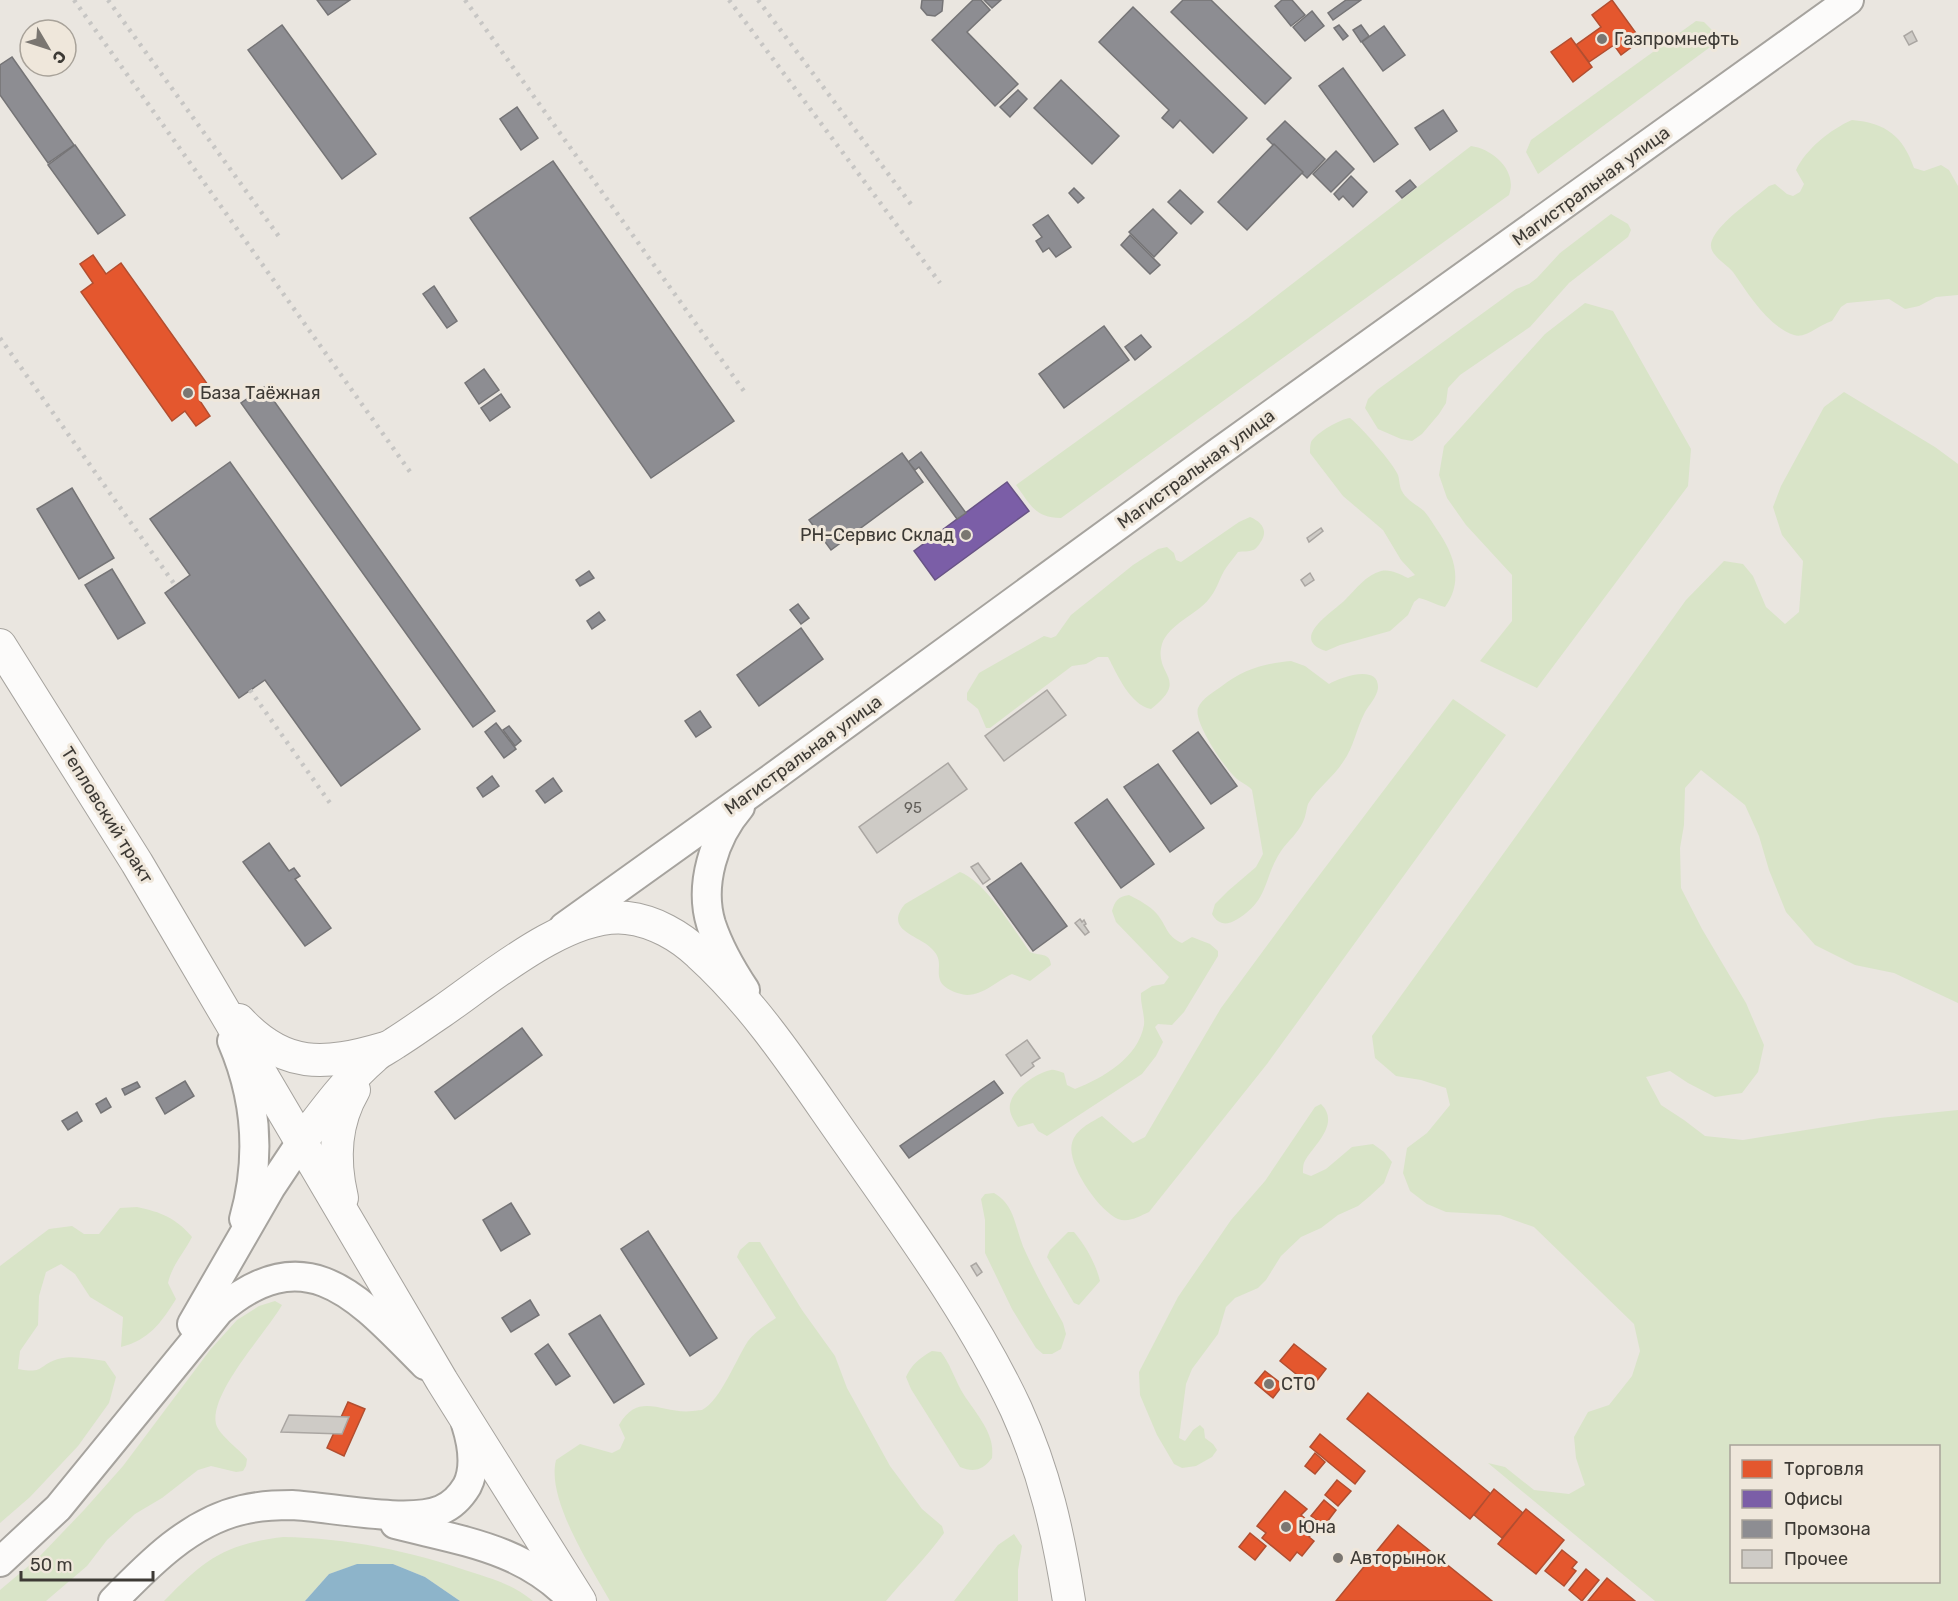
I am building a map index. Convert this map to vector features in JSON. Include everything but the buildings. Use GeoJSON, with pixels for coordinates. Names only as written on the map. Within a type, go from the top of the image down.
{"type":"FeatureCollection","features":[{"type":"Feature","properties":{"kind":"main road","name":"Магистральная улица"},"geometry":{"type":"LineString","coordinates":[[545,940],[765,783],[1187,474],[1849,0]]}},
{"type":"Feature","properties":{"kind":"main road","name":"Тепловский тракт"},"geometry":{"type":"LineString","coordinates":[[0,645],[137,862],[209,987]]}},
{"type":"Feature","properties":{"kind":"main road"},"geometry":{"type":"LineString","coordinates":[[765,783],[727,824],[710,867],[708,889],[710,921],[718,944],[733,973],[778,1043],[894,1209],[984,1346],[1016,1409],[1039,1465],[1051,1503],[1069,1601]]}},
{"type":"Feature","properties":{"kind":"main road"},"geometry":{"type":"LineString","coordinates":[[146,1400],[301,1142],[358,1072],[376,1054],[545,940],[590,921],[610,918],[628,918],[663,929],[696,951],[714,968],[778,1043]]}},
{"type":"Feature","properties":{"kind":"main road"},"geometry":{"type":"LineString","coordinates":[[209,987],[265,1045],[290,1056],[323,1060],[371,1052],[391,1046]]}},
{"type":"Feature","properties":{"kind":"main road"},"geometry":{"type":"LineString","coordinates":[[209,987],[464,1419],[580,1601]]}},
{"type":"Feature","properties":{"kind":"main road"},"geometry":{"type":"LineString","coordinates":[[209,987],[240,1060],[249,1089],[255,1130],[254,1172],[235,1249]]}},
{"type":"Feature","properties":{"kind":"main road"},"geometry":{"type":"LineString","coordinates":[[364,1249],[342,1198],[336,1167],[337,1139],[343,1112],[352,1093],[391,1046]]}},
{"type":"Feature","properties":{"kind":"main road"},"geometry":{"type":"LineString","coordinates":[[0,1562],[58,1508],[219,1311],[234,1298],[254,1286],[275,1278],[296,1276],[332,1284],[367,1306],[442,1381]]}},
{"type":"Feature","properties":{"kind":"main road"},"geometry":{"type":"LineString","coordinates":[[113,1601],[171,1546],[205,1525],[241,1510],[277,1505],[422,1514],[442,1510],[452,1504],[465,1489],[472,1471],[472,1447],[464,1419]]}},
{"type":"Feature","properties":{"kind":"main road"},"geometry":{"type":"LineString","coordinates":[[346,1511],[507,1554],[538,1570],[573,1601]]}},
{"type":"Feature","properties":{"kind":"green space"},"geometry":{"type":"Polygon","coordinates":[[[1696,21],[1704,22],[1721,39],[1538,174],[1526,152],[1531,140],[1696,21]]]}},
{"type":"Feature","properties":{"kind":"green space"},"geometry":{"type":"Polygon","coordinates":[[[1852,120],[1874,124],[1892,133],[1904,147],[1914,168],[1924,171],[1941,165],[1949,170],[1958,186],[1958,295],[1936,297],[1919,306],[1905,309],[1889,299],[1847,303],[1841,307],[1832,321],[1803,335],[1794,335],[1784,331],[1759,308],[1733,272],[1714,254],[1712,240],[1722,225],[1769,186],[1775,184],[1793,196],[1800,192],[1804,184],[1796,170],[1800,162],[1820,140],[1852,120]]]}},
{"type":"Feature","properties":{"kind":"green space"},"geometry":{"type":"Polygon","coordinates":[[[1471,146],[1495,156],[1502,163],[1510,178],[1509,195],[1061,518],[1045,516],[1034,509],[1016,485],[1248,318],[1471,146]]]}},
{"type":"Feature","properties":{"kind":"green space"},"geometry":{"type":"Polygon","coordinates":[[[1611,214],[1628,224],[1631,230],[1628,237],[1569,283],[1530,327],[1460,375],[1448,388],[1446,403],[1439,414],[1422,434],[1412,441],[1378,429],[1365,408],[1368,399],[1377,390],[1516,289],[1537,278],[1560,253],[1611,214]]]}},
{"type":"Feature","properties":{"kind":"green space"},"geometry":{"type":"Polygon","coordinates":[[[1585,303],[1613,311],[1691,449],[1688,486],[1537,688],[1480,661],[1512,621],[1512,575],[1466,525],[1447,498],[1439,475],[1444,446],[1545,334],[1585,303]]]}},
{"type":"Feature","properties":{"kind":"green space"},"geometry":{"type":"Polygon","coordinates":[[[1844,392],[1935,447],[1958,464],[1958,1003],[1894,973],[1855,965],[1815,945],[1786,912],[1769,870],[1759,836],[1745,805],[1701,770],[1685,788],[1684,825],[1680,848],[1681,888],[1702,929],[1746,1003],[1764,1045],[1758,1072],[1742,1093],[1715,1097],[1670,1071],[1646,1077],[1661,1105],[1705,1136],[1743,1140],[1880,1118],[1958,1110],[1958,1601],[1655,1601],[1488,1463],[1505,1467],[1534,1490],[1569,1494],[1585,1485],[1576,1458],[1574,1437],[1588,1412],[1609,1405],[1632,1376],[1640,1351],[1634,1324],[1534,1227],[1500,1215],[1446,1212],[1427,1204],[1410,1191],[1403,1173],[1407,1148],[1427,1133],[1450,1105],[1446,1088],[1421,1080],[1396,1076],[1375,1058],[1372,1036],[1686,600],[1724,561],[1743,564],[1753,576],[1766,607],[1785,624],[1799,612],[1803,561],[1782,535],[1773,507],[1781,486],[1824,407],[1844,392]]]}},
{"type":"Feature","properties":{"kind":"green space"},"geometry":{"type":"Polygon","coordinates":[[[1350,418],[1390,462],[1398,475],[1403,493],[1424,511],[1440,534],[1453,561],[1454,589],[1445,607],[1419,598],[1414,602],[1408,615],[1390,631],[1326,651],[1315,646],[1311,640],[1312,633],[1324,618],[1366,579],[1381,571],[1395,572],[1408,578],[1415,575],[1401,560],[1383,530],[1343,496],[1310,453],[1311,442],[1318,435],[1350,418]]]}},
{"type":"Feature","properties":{"kind":"green space"},"geometry":{"type":"Polygon","coordinates":[[[1250,517],[1263,527],[1263,539],[1254,550],[1238,552],[1204,605],[1165,637],[1161,655],[1170,683],[1163,699],[1151,709],[1137,702],[1131,695],[1108,657],[1098,657],[1086,664],[1072,666],[990,728],[986,728],[978,709],[967,700],[967,693],[979,673],[1044,636],[1051,638],[1056,636],[1071,615],[1133,565],[1158,549],[1167,547],[1174,553],[1176,560],[1181,562],[1239,522],[1250,517]]]}},
{"type":"Feature","properties":{"kind":"green space"},"geometry":{"type":"Polygon","coordinates":[[[1291,661],[1305,666],[1329,684],[1349,676],[1366,674],[1377,680],[1378,688],[1375,698],[1362,718],[1347,756],[1308,804],[1303,822],[1281,851],[1260,898],[1246,913],[1231,923],[1222,923],[1212,914],[1215,904],[1256,867],[1263,854],[1252,790],[1232,774],[1219,756],[1200,724],[1198,708],[1202,701],[1230,680],[1263,666],[1291,661]]]}},
{"type":"Feature","properties":{"kind":"green space"},"geometry":{"type":"Polygon","coordinates":[[[1453,699],[1506,735],[1267,1064],[1149,1212],[1126,1220],[1118,1219],[1110,1214],[1094,1197],[1079,1174],[1071,1152],[1074,1138],[1084,1127],[1102,1116],[1133,1143],[1145,1137],[1221,1008],[1453,699]]]}},
{"type":"Feature","properties":{"kind":"green space"},"geometry":{"type":"Polygon","coordinates":[[[960,872],[990,896],[1030,952],[1046,956],[1051,965],[1030,981],[1012,974],[985,990],[973,994],[959,994],[944,986],[939,976],[939,961],[936,953],[905,931],[898,920],[899,913],[905,904],[960,872]]]}},
{"type":"Feature","properties":{"kind":"green space"},"geometry":{"type":"Polygon","coordinates":[[[1129,895],[1154,911],[1177,940],[1182,943],[1192,937],[1210,944],[1218,951],[1218,956],[1184,1012],[1172,1025],[1158,1024],[1155,1027],[1163,1042],[1156,1056],[1142,1074],[1047,1136],[1038,1131],[1033,1123],[1018,1127],[1011,1114],[1010,1104],[1013,1096],[1028,1081],[1046,1071],[1054,1070],[1064,1073],[1067,1085],[1075,1089],[1108,1073],[1127,1057],[1135,1047],[1144,1025],[1141,993],[1152,986],[1164,984],[1169,977],[1116,922],[1112,911],[1114,904],[1120,898],[1129,895]]]}},
{"type":"Feature","properties":{"kind":"green space"},"geometry":{"type":"Polygon","coordinates":[[[1321,1104],[1328,1118],[1327,1126],[1305,1161],[1303,1173],[1311,1176],[1326,1169],[1352,1147],[1373,1144],[1392,1162],[1384,1183],[1358,1206],[1301,1237],[1281,1256],[1266,1280],[1258,1288],[1235,1298],[1226,1307],[1218,1334],[1192,1369],[1186,1384],[1179,1438],[1185,1441],[1200,1425],[1204,1429],[1205,1438],[1217,1450],[1212,1457],[1196,1466],[1182,1468],[1174,1464],[1157,1435],[1140,1395],[1139,1372],[1178,1297],[1231,1220],[1265,1181],[1315,1107],[1321,1104]]]}},
{"type":"Feature","properties":{"kind":"green space"},"geometry":{"type":"Polygon","coordinates":[[[994,1193],[1002,1198],[1011,1212],[1022,1245],[1063,1323],[1066,1334],[1061,1349],[1052,1354],[1043,1354],[1036,1348],[1012,1309],[985,1253],[985,1220],[981,1199],[985,1194],[994,1193]]]}},
{"type":"Feature","properties":{"kind":"green space"},"geometry":{"type":"Polygon","coordinates":[[[137,1207],[168,1217],[192,1237],[175,1265],[168,1283],[176,1299],[165,1316],[147,1335],[121,1347],[123,1317],[90,1297],[75,1274],[61,1264],[46,1272],[39,1296],[38,1325],[20,1351],[18,1369],[33,1371],[58,1359],[69,1357],[105,1361],[116,1377],[109,1403],[78,1446],[30,1497],[0,1523],[0,1266],[49,1229],[72,1226],[84,1234],[99,1234],[120,1208],[137,1207]]]}},
{"type":"Feature","properties":{"kind":"green space"},"geometry":{"type":"Polygon","coordinates":[[[1068,1232],[1074,1232],[1082,1243],[1093,1261],[1100,1281],[1079,1305],[1074,1303],[1047,1257],[1050,1250],[1068,1232]]]}},
{"type":"Feature","properties":{"kind":"green space"},"geometry":{"type":"Polygon","coordinates":[[[749,1242],[760,1242],[802,1310],[835,1356],[847,1388],[890,1466],[922,1509],[942,1526],[944,1533],[886,1601],[610,1601],[582,1552],[564,1513],[555,1476],[556,1460],[580,1444],[612,1453],[620,1449],[625,1438],[619,1425],[635,1409],[652,1406],[682,1411],[702,1410],[716,1398],[748,1341],[776,1318],[737,1257],[740,1250],[749,1242]]]}},
{"type":"Feature","properties":{"kind":"green space"},"geometry":{"type":"Polygon","coordinates":[[[275,1301],[282,1305],[240,1363],[221,1396],[216,1411],[218,1428],[247,1459],[243,1471],[236,1472],[211,1466],[198,1470],[162,1498],[135,1514],[107,1540],[87,1566],[46,1601],[0,1601],[0,1590],[38,1558],[123,1466],[210,1350],[237,1320],[259,1306],[275,1301]]]}},
{"type":"Feature","properties":{"kind":"green space"},"geometry":{"type":"Polygon","coordinates":[[[932,1351],[941,1352],[991,1439],[992,1458],[978,1469],[970,1470],[960,1467],[911,1389],[906,1377],[917,1362],[932,1351]]]}},
{"type":"Feature","properties":{"kind":"green space"},"geometry":{"type":"Polygon","coordinates":[[[1014,1534],[1022,1546],[1018,1570],[1018,1601],[954,1601],[998,1545],[1014,1534]]]}},
{"type":"Feature","properties":{"kind":"green space"},"geometry":{"type":"Polygon","coordinates":[[[283,1537],[355,1543],[402,1552],[503,1583],[533,1601],[460,1601],[425,1577],[393,1564],[358,1564],[329,1574],[305,1601],[164,1601],[191,1575],[216,1556],[245,1544],[283,1537]]]}},
{"type":"Feature","properties":{"kind":"water"},"geometry":{"type":"Polygon","coordinates":[[[357,1564],[393,1564],[425,1577],[460,1601],[305,1601],[329,1574],[357,1564]]]}},
{"type":"Feature","properties":{"kind":"railway"},"geometry":{"type":"LineString","coordinates":[[74,0],[413,476]]}},
{"type":"Feature","properties":{"kind":"railway"},"geometry":{"type":"LineString","coordinates":[[108,0],[280,238]]}},
{"type":"Feature","properties":{"kind":"railway"},"geometry":{"type":"LineString","coordinates":[[465,0],[746,394]]}},
{"type":"Feature","properties":{"kind":"railway"},"geometry":{"type":"LineString","coordinates":[[729,0],[940,283]]}},
{"type":"Feature","properties":{"kind":"railway"},"geometry":{"type":"LineString","coordinates":[[758,0],[913,207]]}},
{"type":"Feature","properties":{"kind":"railway"},"geometry":{"type":"LineString","coordinates":[[0,338],[175,585]]}},
{"type":"Feature","properties":{"kind":"railway"},"geometry":{"type":"LineString","coordinates":[[250,690],[330,803]]}},
{"type":"Feature","properties":{"kind":"place","name":"Газпромнефть"},"geometry":{"type":"Point","coordinates":[1602,39]}},
{"type":"Feature","properties":{"kind":"place","name":"База Таёжная"},"geometry":{"type":"Point","coordinates":[188,393]}},
{"type":"Feature","properties":{"kind":"place","name":"РН-Сервис Cклад"},"geometry":{"type":"Point","coordinates":[966,535]}},
{"type":"Feature","properties":{"kind":"place","name":"СТО"},"geometry":{"type":"Point","coordinates":[1269,1384]}},
{"type":"Feature","properties":{"kind":"place","name":"Юна"},"geometry":{"type":"Point","coordinates":[1286,1527]}},
{"type":"Feature","properties":{"kind":"place","name":"Авторынок"},"geometry":{"type":"Point","coordinates":[1338,1558]}}]}
